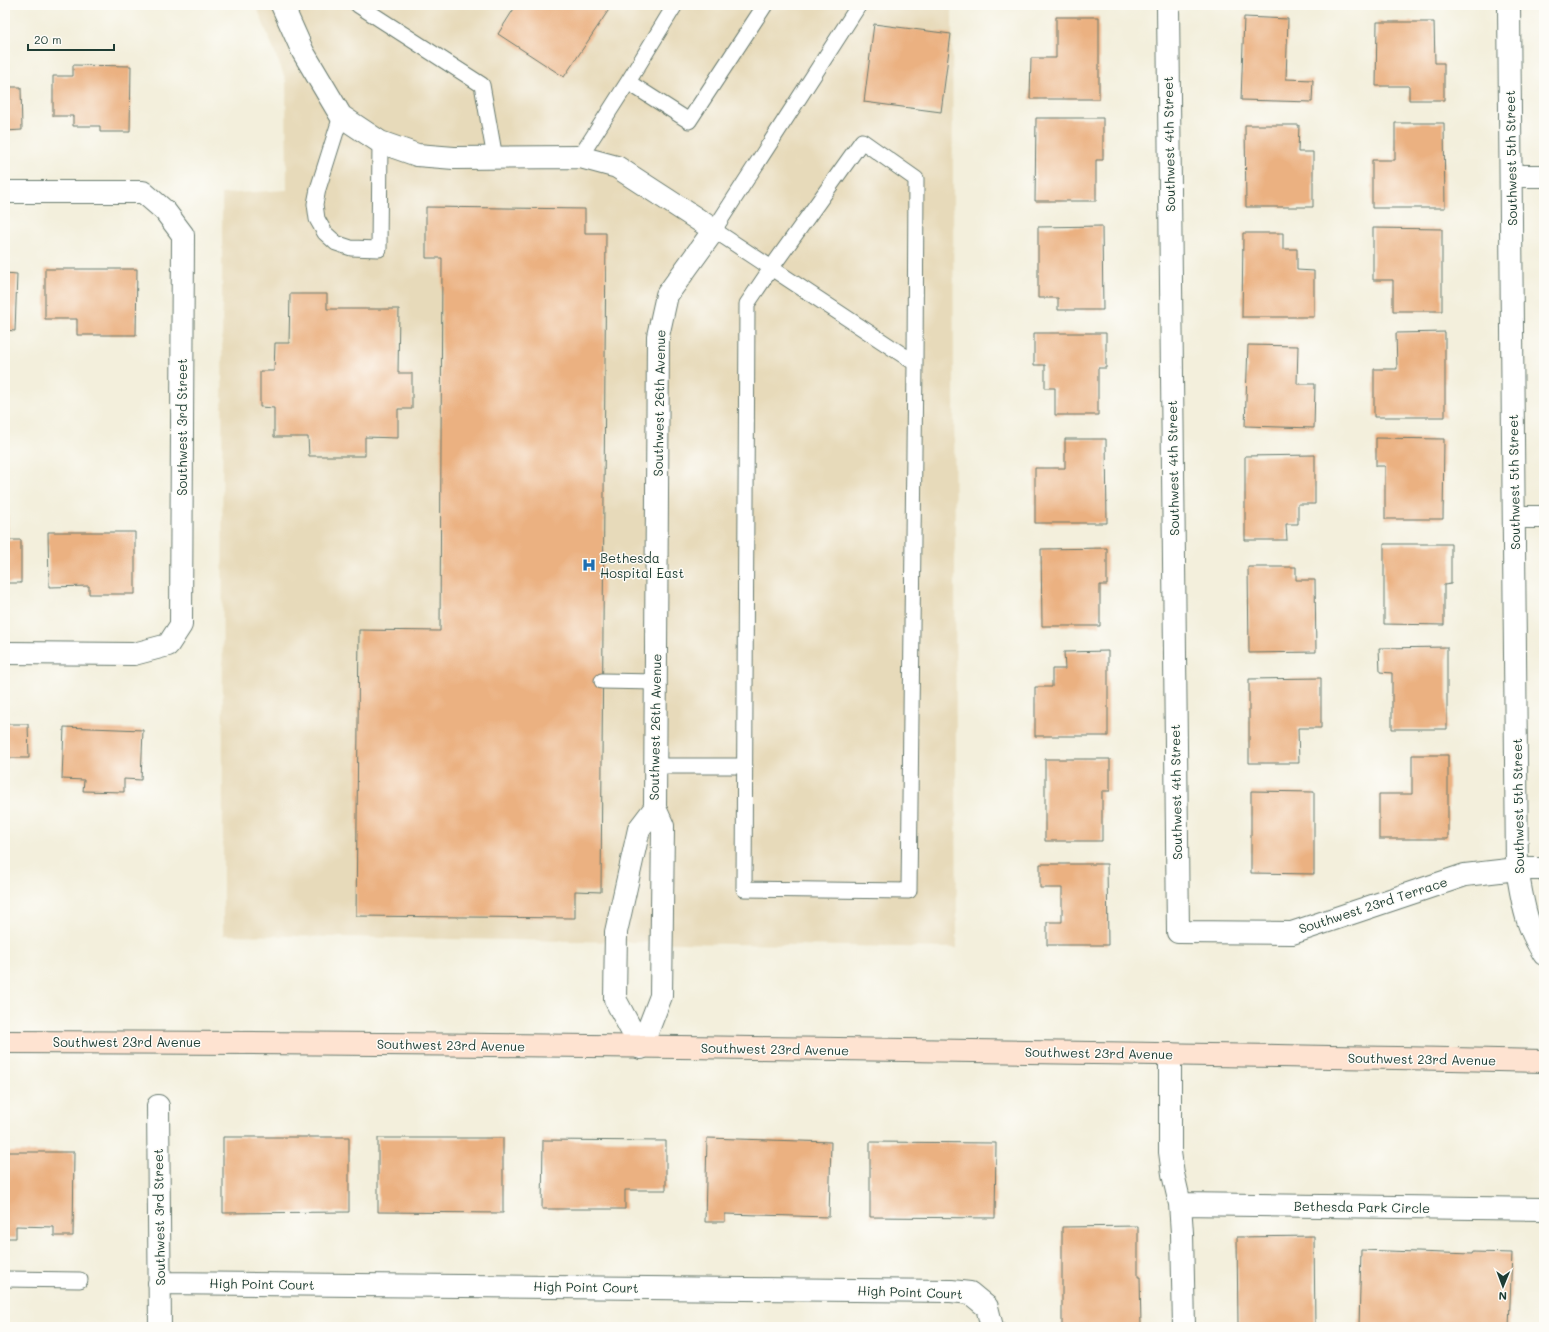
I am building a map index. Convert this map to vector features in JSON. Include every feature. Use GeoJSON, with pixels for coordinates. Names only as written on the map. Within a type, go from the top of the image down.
{"type":"FeatureCollection","features":[{"type":"Feature","properties":{"kind":"street"},"geometry":{"type":"LineString","coordinates":[[282,5],[303,52],[342,116],[380,142],[417,155],[454,158],[580,157],[616,167],[714,230]]}},
{"type":"Feature","properties":{"kind":"street","name":"Southwest 4th Street"},"geometry":{"type":"LineString","coordinates":[[1168,5],[1178,932]]}},
{"type":"Feature","properties":{"kind":"street","name":"Southwest 5th Street"},"geometry":{"type":"LineString","coordinates":[[1509,5],[1517,870],[1525,915],[1530,929],[1544,954]]}},
{"type":"Feature","properties":{"kind":"street"},"geometry":{"type":"LineString","coordinates":[[1511,176],[1544,176]]}},
{"type":"Feature","properties":{"kind":"street","name":"Southwest 3rd Street"},"geometry":{"type":"LineString","coordinates":[[5,192],[143,192],[165,211],[183,235],[181,625],[168,645],[134,654],[5,653]]}},
{"type":"Feature","properties":{"kind":"street","name":"Southwest 26th Avenue"},"geometry":{"type":"LineString","coordinates":[[641,1048],[661,996],[663,826],[655,808],[654,766],[656,682],[658,336],[667,295],[714,230]]}},
{"type":"Feature","properties":{"kind":"street"},"geometry":{"type":"LineString","coordinates":[[1514,516],[1544,517]]}},
{"type":"Feature","properties":{"kind":"street","name":"Southwest 26th Avenue"},"geometry":{"type":"LineString","coordinates":[[641,1048],[615,1000],[616,932],[639,829],[655,808]]}},
{"type":"Feature","properties":{"kind":"street","name":"Southwest 23rd Terrace"},"geometry":{"type":"LineString","coordinates":[[1178,932],[1292,933],[1465,875],[1544,869]]}},
{"type":"Feature","properties":{"kind":"street","name":"Southwest 23rd Avenue"},"geometry":{"type":"LineString","coordinates":[[5,1042],[216,1042],[1170,1054],[1544,1061]]}},
{"type":"Feature","properties":{"kind":"street"},"geometry":{"type":"LineString","coordinates":[[1170,1054],[1170,1152],[1173,1174],[1180,1204],[1183,1241],[1184,1327]]}},
{"type":"Feature","properties":{"kind":"street","name":"Southwest 3rd Street"},"geometry":{"type":"LineString","coordinates":[[158,1106],[160,1327]]}},
{"type":"Feature","properties":{"kind":"street","name":"Bethesda Park Circle"},"geometry":{"type":"LineString","coordinates":[[1180,1204],[1544,1209]]}},
{"type":"Feature","properties":{"kind":"street","name":"High Point Court"},"geometry":{"type":"LineString","coordinates":[[159,1283],[951,1291],[970,1293],[986,1307],[992,1327]]}},
{"type":"Feature","properties":{"kind":"lane"},"geometry":{"type":"LineString","coordinates":[[358,5],[482,85],[495,158]]}},
{"type":"Feature","properties":{"kind":"lane"},"geometry":{"type":"LineString","coordinates":[[628,82],[689,121],[765,5]]}},
{"type":"Feature","properties":{"kind":"lane"},"geometry":{"type":"LineString","coordinates":[[859,5],[714,230],[915,363]]}},
{"type":"Feature","properties":{"kind":"lane"},"geometry":{"type":"LineString","coordinates":[[580,157],[628,82],[672,6]]}},
{"type":"Feature","properties":{"kind":"lane"},"geometry":{"type":"LineString","coordinates":[[342,116],[318,189],[315,204],[317,219],[325,233],[336,243],[351,248],[379,249],[380,142]]}},
{"type":"Feature","properties":{"kind":"lane"},"geometry":{"type":"LineString","coordinates":[[862,141],[916,179],[915,363],[909,891],[744,889],[747,304],[862,141]]}},
{"type":"Feature","properties":{"kind":"lane"},"geometry":{"type":"LineString","coordinates":[[602,681],[656,682]]}},
{"type":"Feature","properties":{"kind":"lane"},"geometry":{"type":"LineString","coordinates":[[654,766],[745,766]]}},
{"type":"Feature","properties":{"kind":"lane"},"geometry":{"type":"LineString","coordinates":[[5,1279],[80,1280]]}},
{"type":"Feature","properties":{"kind":"shaded area","name":"Bethesda Hospital East"},"geometry":{"type":"Polygon","coordinates":[[[256,5],[952,5],[957,948],[223,935],[222,194],[287,190],[286,81],[256,5]]]}},
{"type":"Feature","properties":{"kind":"building"},"geometry":{"type":"Polygon","coordinates":[[[512,5],[612,5],[564,77],[498,34],[515,7],[512,5]]]}},
{"type":"Feature","properties":{"kind":"building"},"geometry":{"type":"Polygon","coordinates":[[[1056,17],[1099,17],[1099,99],[1030,99],[1031,58],[1056,58],[1056,17]]]}},
{"type":"Feature","properties":{"kind":"building"},"geometry":{"type":"Polygon","coordinates":[[[1244,17],[1288,19],[1286,79],[1313,80],[1312,102],[1241,100],[1244,17]]]}},
{"type":"Feature","properties":{"kind":"building"},"geometry":{"type":"Polygon","coordinates":[[[1377,22],[1434,22],[1435,63],[1444,63],[1444,100],[1409,100],[1409,86],[1376,86],[1377,22]]]}},
{"type":"Feature","properties":{"kind":"building"},"geometry":{"type":"Polygon","coordinates":[[[874,24],[951,34],[941,112],[864,102],[874,24]]]}},
{"type":"Feature","properties":{"kind":"building"},"geometry":{"type":"Polygon","coordinates":[[[73,65],[131,66],[130,132],[100,132],[100,126],[73,126],[73,116],[53,116],[53,76],[73,76],[73,65]]]}},
{"type":"Feature","properties":{"kind":"building"},"geometry":{"type":"Polygon","coordinates":[[[5,87],[21,87],[22,130],[5,131],[5,87]]]}},
{"type":"Feature","properties":{"kind":"building"},"geometry":{"type":"Polygon","coordinates":[[[1036,118],[1103,118],[1103,160],[1096,160],[1096,201],[1035,201],[1036,118]]]}},
{"type":"Feature","properties":{"kind":"building"},"geometry":{"type":"Polygon","coordinates":[[[1395,123],[1444,123],[1445,208],[1372,208],[1372,160],[1395,160],[1395,123]]]}},
{"type":"Feature","properties":{"kind":"building"},"geometry":{"type":"Polygon","coordinates":[[[1245,125],[1299,125],[1298,152],[1313,152],[1313,207],[1246,207],[1245,125]]]}},
{"type":"Feature","properties":{"kind":"building"},"geometry":{"type":"Polygon","coordinates":[[[426,207],[585,209],[585,233],[606,233],[601,892],[575,891],[575,918],[356,916],[359,630],[440,631],[442,258],[426,258],[426,207]]]}},
{"type":"Feature","properties":{"kind":"building"},"geometry":{"type":"Polygon","coordinates":[[[1102,226],[1103,310],[1058,310],[1058,298],[1038,298],[1038,227],[1102,226]]]}},
{"type":"Feature","properties":{"kind":"building"},"geometry":{"type":"Polygon","coordinates":[[[1373,228],[1442,229],[1442,311],[1393,311],[1393,280],[1373,280],[1373,228]]]}},
{"type":"Feature","properties":{"kind":"building"},"geometry":{"type":"Polygon","coordinates":[[[1243,233],[1283,233],[1283,249],[1297,249],[1297,270],[1314,271],[1314,317],[1242,317],[1243,233]]]}},
{"type":"Feature","properties":{"kind":"building"},"geometry":{"type":"Polygon","coordinates":[[[45,269],[137,269],[136,335],[77,335],[77,319],[45,319],[45,269]]]}},
{"type":"Feature","properties":{"kind":"building"},"geometry":{"type":"Polygon","coordinates":[[[5,273],[17,274],[15,331],[5,330],[5,273]]]}},
{"type":"Feature","properties":{"kind":"building"},"geometry":{"type":"Polygon","coordinates":[[[290,294],[327,294],[327,309],[399,309],[398,373],[412,373],[412,409],[398,409],[398,438],[365,437],[365,456],[309,456],[308,437],[274,437],[274,408],[260,407],[260,371],[274,371],[275,343],[289,343],[290,294]]]}},
{"type":"Feature","properties":{"kind":"building"},"geometry":{"type":"Polygon","coordinates":[[[1445,332],[1445,417],[1374,417],[1374,369],[1397,369],[1396,333],[1445,332]]]}},
{"type":"Feature","properties":{"kind":"building"},"geometry":{"type":"Polygon","coordinates":[[[1034,333],[1106,333],[1106,368],[1098,368],[1098,415],[1055,415],[1055,388],[1045,388],[1045,365],[1034,365],[1034,333]]]}},
{"type":"Feature","properties":{"kind":"building"},"geometry":{"type":"Polygon","coordinates":[[[1248,345],[1298,346],[1297,384],[1315,384],[1314,428],[1245,426],[1248,345]]]}},
{"type":"Feature","properties":{"kind":"building"},"geometry":{"type":"Polygon","coordinates":[[[1376,438],[1444,439],[1443,519],[1385,519],[1385,466],[1376,466],[1376,438]]]}},
{"type":"Feature","properties":{"kind":"building"},"geometry":{"type":"Polygon","coordinates":[[[1065,439],[1106,439],[1107,523],[1035,523],[1035,468],[1065,468],[1065,439]]]}},
{"type":"Feature","properties":{"kind":"building"},"geometry":{"type":"Polygon","coordinates":[[[1315,455],[1315,504],[1298,504],[1298,524],[1286,524],[1287,540],[1245,540],[1245,456],[1315,455]]]}},
{"type":"Feature","properties":{"kind":"building"},"geometry":{"type":"Polygon","coordinates":[[[5,515],[8,515],[8,540],[21,540],[21,583],[5,583],[5,515]]]}},
{"type":"Feature","properties":{"kind":"building"},"geometry":{"type":"Polygon","coordinates":[[[48,532],[135,532],[135,594],[89,594],[89,586],[49,587],[48,532]]]}},
{"type":"Feature","properties":{"kind":"building"},"geometry":{"type":"Polygon","coordinates":[[[1384,544],[1451,544],[1451,584],[1444,585],[1444,625],[1384,624],[1384,544]]]}},
{"type":"Feature","properties":{"kind":"building"},"geometry":{"type":"Polygon","coordinates":[[[1107,548],[1107,585],[1100,585],[1100,626],[1042,626],[1041,549],[1107,548]]]}},
{"type":"Feature","properties":{"kind":"building"},"geometry":{"type":"Polygon","coordinates":[[[1248,567],[1296,567],[1296,580],[1315,580],[1316,652],[1249,653],[1248,567]]]}},
{"type":"Feature","properties":{"kind":"building"},"geometry":{"type":"Polygon","coordinates":[[[1447,647],[1447,729],[1392,729],[1392,673],[1380,672],[1379,648],[1447,647]]]}},
{"type":"Feature","properties":{"kind":"building"},"geometry":{"type":"Polygon","coordinates":[[[1108,651],[1108,736],[1035,736],[1035,687],[1052,687],[1052,669],[1065,669],[1064,652],[1108,651]]]}},
{"type":"Feature","properties":{"kind":"building"},"geometry":{"type":"Polygon","coordinates":[[[1321,678],[1321,728],[1298,728],[1299,763],[1249,763],[1249,679],[1321,678]]]}},
{"type":"Feature","properties":{"kind":"building"},"geometry":{"type":"Polygon","coordinates":[[[5,724],[28,724],[29,758],[5,758],[5,724]]]}},
{"type":"Feature","properties":{"kind":"building"},"geometry":{"type":"Polygon","coordinates":[[[64,727],[143,730],[141,780],[124,779],[124,792],[83,791],[84,780],[62,779],[64,727]]]}},
{"type":"Feature","properties":{"kind":"building"},"geometry":{"type":"Polygon","coordinates":[[[1412,755],[1448,755],[1448,839],[1379,839],[1379,794],[1412,794],[1412,755]]]}},
{"type":"Feature","properties":{"kind":"building"},"geometry":{"type":"Polygon","coordinates":[[[1045,759],[1110,759],[1110,791],[1102,791],[1102,841],[1045,841],[1045,759]]]}},
{"type":"Feature","properties":{"kind":"building"},"geometry":{"type":"Polygon","coordinates":[[[1251,791],[1314,792],[1314,874],[1251,873],[1251,791]]]}},
{"type":"Feature","properties":{"kind":"building"},"geometry":{"type":"Polygon","coordinates":[[[1040,864],[1107,864],[1108,945],[1047,945],[1047,922],[1062,922],[1062,888],[1040,888],[1040,864]]]}},
{"type":"Feature","properties":{"kind":"building"},"geometry":{"type":"Polygon","coordinates":[[[223,1137],[349,1137],[349,1212],[223,1213],[223,1137]]]}},
{"type":"Feature","properties":{"kind":"building"},"geometry":{"type":"Polygon","coordinates":[[[378,1138],[503,1138],[503,1213],[378,1212],[378,1138]]]}},
{"type":"Feature","properties":{"kind":"building"},"geometry":{"type":"Polygon","coordinates":[[[707,1138],[831,1142],[829,1217],[725,1214],[725,1222],[705,1222],[707,1138]]]}},
{"type":"Feature","properties":{"kind":"building"},"geometry":{"type":"Polygon","coordinates":[[[543,1140],[666,1141],[666,1190],[625,1190],[625,1209],[542,1209],[543,1140]]]}},
{"type":"Feature","properties":{"kind":"building"},"geometry":{"type":"Polygon","coordinates":[[[870,1142],[996,1143],[995,1218],[870,1217],[870,1142]]]}},
{"type":"Feature","properties":{"kind":"building"},"geometry":{"type":"Polygon","coordinates":[[[5,1152],[74,1152],[73,1236],[54,1236],[54,1227],[16,1226],[16,1238],[5,1238],[5,1152]]]}},
{"type":"Feature","properties":{"kind":"building"},"geometry":{"type":"Polygon","coordinates":[[[1138,1226],[1138,1277],[1140,1277],[1141,1327],[1062,1327],[1062,1227],[1138,1226]]]}},
{"type":"Feature","properties":{"kind":"building"},"geometry":{"type":"Polygon","coordinates":[[[1314,1236],[1315,1327],[1238,1327],[1237,1237],[1314,1236]]]}},
{"type":"Feature","properties":{"kind":"building"},"geometry":{"type":"Polygon","coordinates":[[[1361,1250],[1472,1254],[1473,1252],[1512,1253],[1509,1327],[1359,1327],[1361,1250]]]}},
{"type":"Feature","properties":{"kind":"place","name":"Bethesda Hospital East"},"geometry":{"type":"Point","coordinates":[589,565]}}]}
